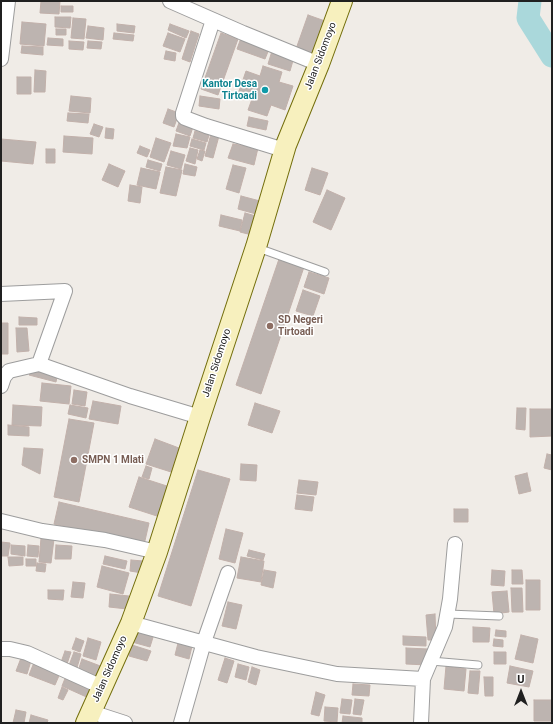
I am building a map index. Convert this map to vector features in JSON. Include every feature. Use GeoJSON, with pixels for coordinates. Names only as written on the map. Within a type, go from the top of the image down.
{"type":"FeatureCollection","features":[{"type":"Feature","properties":{"kind":"main road","name":"Jalan Sidomoyo"},"geometry":{"type":"LineString","coordinates":[[89,717],[131,623],[157,552],[256,247],[284,150],[319,64],[342,1]]}},
{"type":"Feature","properties":{"kind":"street"},"geometry":{"type":"LineString","coordinates":[[1,59],[8,1]]}},
{"type":"Feature","properties":{"kind":"street"},"geometry":{"type":"LineString","coordinates":[[172,1],[212,20],[319,64]]}},
{"type":"Feature","properties":{"kind":"street"},"geometry":{"type":"LineString","coordinates":[[212,20],[183,114],[185,118],[284,150]]}},
{"type":"Feature","properties":{"kind":"street"},"geometry":{"type":"LineString","coordinates":[[1,294],[65,291],[39,364]]}},
{"type":"Feature","properties":{"kind":"street"},"geometry":{"type":"LineString","coordinates":[[1,386],[4,377],[9,371],[39,364],[130,396],[200,417]]}},
{"type":"Feature","properties":{"kind":"street"},"geometry":{"type":"LineString","coordinates":[[1,521],[42,531],[105,540],[157,552]]}},
{"type":"Feature","properties":{"kind":"street"},"geometry":{"type":"LineString","coordinates":[[421,723],[423,679],[445,627],[450,599],[455,544]]}},
{"type":"Feature","properties":{"kind":"street"},"geometry":{"type":"LineString","coordinates":[[182,723],[204,642],[228,573]]}},
{"type":"Feature","properties":{"kind":"street"},"geometry":{"type":"LineString","coordinates":[[131,623],[256,657],[337,674],[423,679]]}},
{"type":"Feature","properties":{"kind":"street"},"geometry":{"type":"LineString","coordinates":[[1,649],[10,649],[28,653],[102,688]]}},
{"type":"Feature","properties":{"kind":"street"},"geometry":{"type":"LineString","coordinates":[[89,717],[125,723]]}},
{"type":"Feature","properties":{"kind":"lane"},"geometry":{"type":"LineString","coordinates":[[256,247],[325,272]]}},
{"type":"Feature","properties":{"kind":"lane"},"geometry":{"type":"LineString","coordinates":[[448,614],[499,616]]}},
{"type":"Feature","properties":{"kind":"lane"},"geometry":{"type":"LineString","coordinates":[[431,661],[478,665]]}},
{"type":"Feature","properties":{"kind":"building"},"geometry":{"type":"Polygon","coordinates":[[[41,1],[60,1],[59,14],[40,13],[41,1]]]}},
{"type":"Feature","properties":{"kind":"building"},"geometry":{"type":"Polygon","coordinates":[[[61,6],[73,6],[73,12],[61,12],[61,6]]]}},
{"type":"Feature","properties":{"kind":"building"},"geometry":{"type":"Polygon","coordinates":[[[308,15],[325,21],[314,55],[296,49],[308,15]]]}},
{"type":"Feature","properties":{"kind":"building"},"geometry":{"type":"Polygon","coordinates":[[[55,17],[71,17],[70,28],[55,27],[55,17]]]}},
{"type":"Feature","properties":{"kind":"building"},"geometry":{"type":"Polygon","coordinates":[[[73,18],[86,19],[84,39],[71,38],[73,18]]]}},
{"type":"Feature","properties":{"kind":"building"},"geometry":{"type":"Polygon","coordinates":[[[22,22],[46,24],[44,46],[20,44],[22,22]]]}},
{"type":"Feature","properties":{"kind":"building"},"geometry":{"type":"Polygon","coordinates":[[[117,24],[135,26],[134,33],[117,31],[117,24]]]}},
{"type":"Feature","properties":{"kind":"building"},"geometry":{"type":"Polygon","coordinates":[[[170,24],[189,31],[186,38],[168,30],[170,24]]]}},
{"type":"Feature","properties":{"kind":"building"},"geometry":{"type":"Polygon","coordinates":[[[88,26],[104,28],[103,40],[86,38],[88,26]]]}},
{"type":"Feature","properties":{"kind":"building"},"geometry":{"type":"Polygon","coordinates":[[[56,29],[66,29],[66,35],[56,35],[56,29]]]}},
{"type":"Feature","properties":{"kind":"building"},"geometry":{"type":"Polygon","coordinates":[[[191,31],[199,34],[190,62],[182,59],[191,31]]]}},
{"type":"Feature","properties":{"kind":"building"},"geometry":{"type":"Polygon","coordinates":[[[114,33],[134,35],[133,41],[113,39],[114,33]]]}},
{"type":"Feature","properties":{"kind":"building"},"geometry":{"type":"Polygon","coordinates":[[[168,33],[185,39],[180,52],[163,46],[168,33]]]}},
{"type":"Feature","properties":{"kind":"building"},"geometry":{"type":"Polygon","coordinates":[[[221,33],[238,39],[218,95],[201,89],[221,33]]]}},
{"type":"Feature","properties":{"kind":"building"},"geometry":{"type":"Polygon","coordinates":[[[48,38],[63,39],[63,46],[47,45],[48,38]]]}},
{"type":"Feature","properties":{"kind":"building"},"geometry":{"type":"Polygon","coordinates":[[[241,38],[269,49],[265,59],[237,49],[241,38]]]}},
{"type":"Feature","properties":{"kind":"building"},"geometry":{"type":"Polygon","coordinates":[[[69,41],[84,42],[83,50],[69,49],[69,41]]]}},
{"type":"Feature","properties":{"kind":"building"},"geometry":{"type":"Polygon","coordinates":[[[88,41],[102,42],[101,49],[87,48],[88,41]]]}},
{"type":"Feature","properties":{"kind":"building"},"geometry":{"type":"Polygon","coordinates":[[[22,46],[43,47],[43,55],[21,53],[22,46]]]}},
{"type":"Feature","properties":{"kind":"building"},"geometry":{"type":"Polygon","coordinates":[[[166,51],[176,53],[175,61],[164,59],[166,51]]]}},
{"type":"Feature","properties":{"kind":"building"},"geometry":{"type":"Polygon","coordinates":[[[272,51],[294,57],[290,71],[268,64],[272,51]]]}},
{"type":"Feature","properties":{"kind":"building","name":"Kantor Desa Tirtoadi"},"geometry":{"type":"Polygon","coordinates":[[[263,66],[282,72],[279,82],[293,86],[285,110],[271,105],[267,116],[248,110],[252,99],[238,94],[246,71],[260,76],[263,66]]]}},
{"type":"Feature","properties":{"kind":"building"},"geometry":{"type":"Polygon","coordinates":[[[35,70],[46,71],[45,92],[34,92],[35,70]]]}},
{"type":"Feature","properties":{"kind":"building"},"geometry":{"type":"Polygon","coordinates":[[[17,77],[31,77],[31,94],[17,94],[17,77]]]}},
{"type":"Feature","properties":{"kind":"building"},"geometry":{"type":"Polygon","coordinates":[[[71,96],[91,98],[90,113],[69,111],[71,96]]]}},
{"type":"Feature","properties":{"kind":"building"},"geometry":{"type":"Polygon","coordinates":[[[200,96],[220,99],[219,109],[199,106],[200,96]]]}},
{"type":"Feature","properties":{"kind":"building"},"geometry":{"type":"Polygon","coordinates":[[[168,109],[179,113],[174,127],[163,123],[168,109]]]}},
{"type":"Feature","properties":{"kind":"building"},"geometry":{"type":"Polygon","coordinates":[[[68,113],[89,114],[88,123],[67,121],[68,113]]]}},
{"type":"Feature","properties":{"kind":"building"},"geometry":{"type":"Polygon","coordinates":[[[249,117],[268,121],[266,130],[247,126],[249,117]]]}},
{"type":"Feature","properties":{"kind":"building"},"geometry":{"type":"Polygon","coordinates":[[[180,120],[194,124],[190,136],[176,131],[180,120]]]}},
{"type":"Feature","properties":{"kind":"building"},"geometry":{"type":"Polygon","coordinates":[[[94,124],[103,127],[99,137],[90,134],[94,124]]]}},
{"type":"Feature","properties":{"kind":"building"},"geometry":{"type":"Polygon","coordinates":[[[106,128],[114,129],[113,139],[105,138],[106,128]]]}},
{"type":"Feature","properties":{"kind":"building"},"geometry":{"type":"Polygon","coordinates":[[[195,131],[209,135],[207,142],[193,138],[195,131]]]}},
{"type":"Feature","properties":{"kind":"building"},"geometry":{"type":"Polygon","coordinates":[[[176,134],[190,137],[187,148],[173,146],[176,134]]]}},
{"type":"Feature","properties":{"kind":"building"},"geometry":{"type":"Polygon","coordinates":[[[211,134],[219,136],[213,158],[205,156],[211,134]]]}},
{"type":"Feature","properties":{"kind":"building"},"geometry":{"type":"Polygon","coordinates":[[[64,136],[93,138],[92,154],[63,152],[64,136]]]}},
{"type":"Feature","properties":{"kind":"building"},"geometry":{"type":"Polygon","coordinates":[[[156,138],[171,143],[164,162],[150,157],[156,138]]]}},
{"type":"Feature","properties":{"kind":"building"},"geometry":{"type":"Polygon","coordinates":[[[1,139],[36,142],[33,164],[1,161],[1,139]]]}},
{"type":"Feature","properties":{"kind":"building"},"geometry":{"type":"Polygon","coordinates":[[[192,139],[206,143],[204,150],[190,146],[192,139]]]}},
{"type":"Feature","properties":{"kind":"building"},"geometry":{"type":"Polygon","coordinates":[[[233,144],[258,148],[254,165],[228,158],[233,144]]]}},
{"type":"Feature","properties":{"kind":"building"},"geometry":{"type":"Polygon","coordinates":[[[140,146],[150,150],[147,157],[137,153],[140,146]]]}},
{"type":"Feature","properties":{"kind":"building"},"geometry":{"type":"Polygon","coordinates":[[[190,148],[198,150],[195,164],[186,161],[190,148]]]}},
{"type":"Feature","properties":{"kind":"building"},"geometry":{"type":"Polygon","coordinates":[[[46,149],[55,149],[55,163],[46,163],[46,149]]]}},
{"type":"Feature","properties":{"kind":"building"},"geometry":{"type":"Polygon","coordinates":[[[200,150],[205,151],[202,161],[197,159],[200,150]]]}},
{"type":"Feature","properties":{"kind":"building"},"geometry":{"type":"Polygon","coordinates":[[[171,151],[185,155],[181,169],[167,165],[171,151]]]}},
{"type":"Feature","properties":{"kind":"building"},"geometry":{"type":"Polygon","coordinates":[[[148,160],[162,164],[160,171],[146,167],[148,160]]]}},
{"type":"Feature","properties":{"kind":"building"},"geometry":{"type":"Polygon","coordinates":[[[109,164],[125,171],[118,187],[102,180],[109,164]]]}},
{"type":"Feature","properties":{"kind":"building"},"geometry":{"type":"Polygon","coordinates":[[[185,164],[197,167],[195,176],[183,174],[185,164]]]}},
{"type":"Feature","properties":{"kind":"building"},"geometry":{"type":"Polygon","coordinates":[[[233,165],[246,168],[239,193],[226,189],[233,165]]]}},
{"type":"Feature","properties":{"kind":"building"},"geometry":{"type":"Polygon","coordinates":[[[166,167],[182,170],[176,196],[160,193],[166,167]]]}},
{"type":"Feature","properties":{"kind":"building"},"geometry":{"type":"Polygon","coordinates":[[[141,168],[160,172],[156,189],[137,185],[141,168]]]}},
{"type":"Feature","properties":{"kind":"building"},"geometry":{"type":"Polygon","coordinates":[[[312,168],[328,173],[320,195],[305,190],[312,168]]]}},
{"type":"Feature","properties":{"kind":"building"},"geometry":{"type":"Polygon","coordinates":[[[130,185],[142,187],[140,203],[128,201],[130,185]]]}},
{"type":"Feature","properties":{"kind":"building"},"geometry":{"type":"Polygon","coordinates":[[[327,190],[345,198],[331,230],[313,222],[327,190]]]}},
{"type":"Feature","properties":{"kind":"building"},"geometry":{"type":"Polygon","coordinates":[[[241,196],[260,201],[256,214],[238,209],[241,196]]]}},
{"type":"Feature","properties":{"kind":"building"},"geometry":{"type":"Polygon","coordinates":[[[245,213],[256,216],[252,235],[240,232],[245,213]]]}},
{"type":"Feature","properties":{"kind":"building"},"geometry":{"type":"Polygon","coordinates":[[[221,215],[242,220],[240,231],[219,226],[221,215]]]}},
{"type":"Feature","properties":{"kind":"building","name":"SD Negeri Tirtoadi"},"geometry":{"type":"Polygon","coordinates":[[[279,259],[304,267],[261,394],[236,385],[279,259]]]}},
{"type":"Feature","properties":{"kind":"building"},"geometry":{"type":"Polygon","coordinates":[[[309,272],[329,278],[324,294],[304,287],[309,272]]]}},
{"type":"Feature","properties":{"kind":"building"},"geometry":{"type":"Polygon","coordinates":[[[303,290],[320,296],[313,316],[296,311],[303,290]]]}},
{"type":"Feature","properties":{"kind":"building"},"geometry":{"type":"Polygon","coordinates":[[[19,317],[37,318],[37,325],[19,325],[19,317]]]}},
{"type":"Feature","properties":{"kind":"building"},"geometry":{"type":"Polygon","coordinates":[[[1,323],[8,323],[8,354],[1,354],[1,323]]]}},
{"type":"Feature","properties":{"kind":"building"},"geometry":{"type":"Polygon","coordinates":[[[16,328],[27,328],[29,351],[17,352],[16,328]]]}},
{"type":"Feature","properties":{"kind":"building"},"geometry":{"type":"Polygon","coordinates":[[[35,368],[58,372],[56,382],[29,375],[35,368]]]}},
{"type":"Feature","properties":{"kind":"building"},"geometry":{"type":"Polygon","coordinates":[[[42,383],[71,386],[69,404],[40,401],[42,383]]]}},
{"type":"Feature","properties":{"kind":"building"},"geometry":{"type":"Polygon","coordinates":[[[74,390],[87,392],[85,406],[72,404],[74,390]]]}},
{"type":"Feature","properties":{"kind":"building"},"geometry":{"type":"Polygon","coordinates":[[[93,401],[121,406],[118,424],[89,419],[93,401]]]}},
{"type":"Feature","properties":{"kind":"building"},"geometry":{"type":"Polygon","coordinates":[[[255,403],[280,411],[272,433],[248,425],[255,403]]]}},
{"type":"Feature","properties":{"kind":"building"},"geometry":{"type":"Polygon","coordinates":[[[13,405],[42,407],[41,426],[12,425],[13,405]]]}},
{"type":"Feature","properties":{"kind":"building"},"geometry":{"type":"Polygon","coordinates":[[[70,405],[88,408],[86,418],[68,414],[70,405]]]}},
{"type":"Feature","properties":{"kind":"building"},"geometry":{"type":"Polygon","coordinates":[[[517,408],[526,408],[525,430],[516,429],[517,408]]]}},
{"type":"Feature","properties":{"kind":"building"},"geometry":{"type":"Polygon","coordinates":[[[530,409],[552,409],[552,436],[530,437],[530,409]]]}},
{"type":"Feature","properties":{"kind":"building","name":"SMPN 1 Mlati"},"geometry":{"type":"Polygon","coordinates":[[[69,419],[94,423],[79,502],[54,497],[69,419]]]}},
{"type":"Feature","properties":{"kind":"building"},"geometry":{"type":"Polygon","coordinates":[[[8,425],[29,427],[29,436],[8,435],[8,425]]]}},
{"type":"Feature","properties":{"kind":"building"},"geometry":{"type":"Polygon","coordinates":[[[155,439],[179,448],[171,472],[146,464],[155,439]]]}},
{"type":"Feature","properties":{"kind":"building"},"geometry":{"type":"Polygon","coordinates":[[[24,448],[43,449],[40,474],[22,465],[24,448]]]}},
{"type":"Feature","properties":{"kind":"building"},"geometry":{"type":"Polygon","coordinates":[[[547,454],[552,455],[552,470],[544,468],[547,454]]]}},
{"type":"Feature","properties":{"kind":"building"},"geometry":{"type":"Polygon","coordinates":[[[241,464],[257,465],[256,481],[240,480],[241,464]]]}},
{"type":"Feature","properties":{"kind":"building"},"geometry":{"type":"Polygon","coordinates":[[[146,466],[152,468],[149,479],[142,477],[146,466]]]}},
{"type":"Feature","properties":{"kind":"building"},"geometry":{"type":"Polygon","coordinates":[[[198,470],[230,479],[191,606],[158,596],[198,470]]]}},
{"type":"Feature","properties":{"kind":"building"},"geometry":{"type":"Polygon","coordinates":[[[527,473],[531,491],[519,494],[515,476],[527,473]]]}},
{"type":"Feature","properties":{"kind":"building"},"geometry":{"type":"Polygon","coordinates":[[[139,477],[170,487],[160,517],[129,507],[139,477]]]}},
{"type":"Feature","properties":{"kind":"building"},"geometry":{"type":"Polygon","coordinates":[[[299,480],[318,482],[316,495],[297,493],[299,480]]]}},
{"type":"Feature","properties":{"kind":"building"},"geometry":{"type":"Polygon","coordinates":[[[297,495],[314,497],[312,511],[295,509],[297,495]]]}},
{"type":"Feature","properties":{"kind":"building"},"geometry":{"type":"Polygon","coordinates":[[[59,502],[149,523],[144,545],[54,524],[59,502]]]}},
{"type":"Feature","properties":{"kind":"building"},"geometry":{"type":"Polygon","coordinates":[[[454,509],[468,509],[468,522],[454,522],[454,509]]]}},
{"type":"Feature","properties":{"kind":"building"},"geometry":{"type":"Polygon","coordinates":[[[226,529],[243,533],[235,563],[219,559],[226,529]]]}},
{"type":"Feature","properties":{"kind":"building"},"geometry":{"type":"Polygon","coordinates":[[[41,538],[54,539],[51,563],[39,562],[41,538]]]}},
{"type":"Feature","properties":{"kind":"building"},"geometry":{"type":"Polygon","coordinates":[[[1,542],[10,543],[8,556],[1,556],[1,542]]]}},
{"type":"Feature","properties":{"kind":"building"},"geometry":{"type":"Polygon","coordinates":[[[11,545],[25,546],[25,556],[11,554],[11,545]]]}},
{"type":"Feature","properties":{"kind":"building"},"geometry":{"type":"Polygon","coordinates":[[[28,545],[39,546],[38,557],[27,556],[28,545]]]}},
{"type":"Feature","properties":{"kind":"building"},"geometry":{"type":"Polygon","coordinates":[[[56,545],[72,546],[71,559],[55,559],[56,545]]]}},
{"type":"Feature","properties":{"kind":"building"},"geometry":{"type":"Polygon","coordinates":[[[249,550],[265,554],[263,560],[247,556],[249,550]]]}},
{"type":"Feature","properties":{"kind":"building"},"geometry":{"type":"Polygon","coordinates":[[[105,556],[127,561],[125,569],[103,564],[105,556]]]}},
{"type":"Feature","properties":{"kind":"building"},"geometry":{"type":"Polygon","coordinates":[[[8,557],[23,557],[23,565],[9,566],[8,557]]]}},
{"type":"Feature","properties":{"kind":"building"},"geometry":{"type":"Polygon","coordinates":[[[241,557],[264,561],[261,582],[237,578],[241,557]]]}},
{"type":"Feature","properties":{"kind":"building"},"geometry":{"type":"Polygon","coordinates":[[[26,559],[36,559],[36,566],[26,566],[26,559]]]}},
{"type":"Feature","properties":{"kind":"building"},"geometry":{"type":"Polygon","coordinates":[[[131,560],[143,561],[142,573],[130,571],[131,560]]]}},
{"type":"Feature","properties":{"kind":"building"},"geometry":{"type":"Polygon","coordinates":[[[37,563],[46,564],[45,572],[36,571],[37,563]]]}},
{"type":"Feature","properties":{"kind":"building"},"geometry":{"type":"Polygon","coordinates":[[[102,566],[129,573],[123,594],[97,587],[102,566]]]}},
{"type":"Feature","properties":{"kind":"building"},"geometry":{"type":"Polygon","coordinates":[[[264,570],[276,572],[273,588],[261,585],[264,570]]]}},
{"type":"Feature","properties":{"kind":"building"},"geometry":{"type":"Polygon","coordinates":[[[492,570],[505,571],[504,586],[491,585],[492,570]]]}},
{"type":"Feature","properties":{"kind":"building"},"geometry":{"type":"Polygon","coordinates":[[[512,570],[522,570],[523,584],[512,584],[512,570]]]}},
{"type":"Feature","properties":{"kind":"building"},"geometry":{"type":"Polygon","coordinates":[[[526,580],[540,580],[540,610],[526,610],[526,580]]]}},
{"type":"Feature","properties":{"kind":"building"},"geometry":{"type":"Polygon","coordinates":[[[73,582],[85,583],[83,598],[71,597],[73,582]]]}},
{"type":"Feature","properties":{"kind":"building"},"geometry":{"type":"Polygon","coordinates":[[[511,588],[522,588],[523,612],[512,612],[511,588]]]}},
{"type":"Feature","properties":{"kind":"building"},"geometry":{"type":"Polygon","coordinates":[[[48,590],[64,590],[63,600],[48,599],[48,590]]]}},
{"type":"Feature","properties":{"kind":"building"},"geometry":{"type":"Polygon","coordinates":[[[507,591],[509,612],[494,614],[492,592],[507,591]]]}},
{"type":"Feature","properties":{"kind":"building"},"geometry":{"type":"Polygon","coordinates":[[[110,594],[129,596],[127,609],[109,607],[110,594]]]}},
{"type":"Feature","properties":{"kind":"building"},"geometry":{"type":"Polygon","coordinates":[[[228,602],[242,605],[236,629],[222,626],[228,602]]]}},
{"type":"Feature","properties":{"kind":"building"},"geometry":{"type":"Polygon","coordinates":[[[435,614],[436,640],[428,640],[426,615],[435,614]]]}},
{"type":"Feature","properties":{"kind":"building"},"geometry":{"type":"Polygon","coordinates":[[[473,627],[490,628],[489,642],[473,642],[473,627]]]}},
{"type":"Feature","properties":{"kind":"building"},"geometry":{"type":"Polygon","coordinates":[[[136,629],[154,634],[150,647],[132,642],[136,629]]]}},
{"type":"Feature","properties":{"kind":"building"},"geometry":{"type":"Polygon","coordinates":[[[496,630],[506,631],[506,637],[495,636],[496,630]]]}},
{"type":"Feature","properties":{"kind":"building"},"geometry":{"type":"Polygon","coordinates":[[[521,635],[538,639],[533,663],[515,659],[521,635]]]}},
{"type":"Feature","properties":{"kind":"building"},"geometry":{"type":"Polygon","coordinates":[[[403,636],[426,637],[426,646],[403,645],[403,636]]]}},
{"type":"Feature","properties":{"kind":"building"},"geometry":{"type":"Polygon","coordinates":[[[76,638],[84,641],[80,652],[72,649],[76,638]]]}},
{"type":"Feature","properties":{"kind":"building"},"geometry":{"type":"Polygon","coordinates":[[[88,638],[101,642],[96,660],[83,656],[88,638]]]}},
{"type":"Feature","properties":{"kind":"building"},"geometry":{"type":"Polygon","coordinates":[[[179,639],[193,642],[189,659],[175,655],[179,639]]]}},
{"type":"Feature","properties":{"kind":"building"},"geometry":{"type":"Polygon","coordinates":[[[494,639],[503,640],[503,647],[493,646],[494,639]]]}},
{"type":"Feature","properties":{"kind":"building"},"geometry":{"type":"Polygon","coordinates":[[[132,645],[151,651],[147,661],[129,656],[132,645]]]}},
{"type":"Feature","properties":{"kind":"building"},"geometry":{"type":"Polygon","coordinates":[[[406,648],[428,649],[427,665],[406,664],[406,648]]]}},
{"type":"Feature","properties":{"kind":"building"},"geometry":{"type":"Polygon","coordinates":[[[65,651],[71,652],[66,667],[60,665],[65,651]]]}},
{"type":"Feature","properties":{"kind":"building"},"geometry":{"type":"Polygon","coordinates":[[[74,652],[81,654],[76,671],[68,668],[74,652]]]}},
{"type":"Feature","properties":{"kind":"building"},"geometry":{"type":"Polygon","coordinates":[[[494,652],[506,652],[506,664],[494,664],[494,652]]]}},
{"type":"Feature","properties":{"kind":"building"},"geometry":{"type":"Polygon","coordinates":[[[21,658],[31,661],[27,674],[16,671],[21,658]]]}},
{"type":"Feature","properties":{"kind":"building"},"geometry":{"type":"Polygon","coordinates":[[[225,658],[234,661],[227,683],[218,680],[225,658]]]}},
{"type":"Feature","properties":{"kind":"building"},"geometry":{"type":"Polygon","coordinates":[[[82,659],[103,667],[99,679],[78,671],[82,659]]]}},
{"type":"Feature","properties":{"kind":"building"},"geometry":{"type":"Polygon","coordinates":[[[35,660],[61,671],[55,685],[29,675],[35,660]]]}},
{"type":"Feature","properties":{"kind":"building"},"geometry":{"type":"Polygon","coordinates":[[[238,664],[249,667],[246,680],[235,677],[238,664]]]}},
{"type":"Feature","properties":{"kind":"building"},"geometry":{"type":"Polygon","coordinates":[[[446,666],[466,669],[464,691],[444,689],[446,666]]]}},
{"type":"Feature","properties":{"kind":"building"},"geometry":{"type":"Polygon","coordinates":[[[510,666],[533,671],[529,687],[507,683],[510,666]]]}},
{"type":"Feature","properties":{"kind":"building"},"geometry":{"type":"Polygon","coordinates":[[[252,667],[260,670],[256,685],[248,682],[252,667]]]}},
{"type":"Feature","properties":{"kind":"building"},"geometry":{"type":"Polygon","coordinates":[[[470,671],[480,671],[478,694],[468,693],[470,671]]]}},
{"type":"Feature","properties":{"kind":"building"},"geometry":{"type":"Polygon","coordinates":[[[66,676],[95,690],[91,699],[62,686],[66,676]]]}},
{"type":"Feature","properties":{"kind":"building"},"geometry":{"type":"Polygon","coordinates":[[[484,677],[493,677],[493,696],[485,696],[484,677]]]}},
{"type":"Feature","properties":{"kind":"building"},"geometry":{"type":"Polygon","coordinates":[[[353,684],[370,685],[369,696],[352,695],[353,684]]]}},
{"type":"Feature","properties":{"kind":"building"},"geometry":{"type":"Polygon","coordinates":[[[62,687],[68,690],[63,700],[58,698],[62,687]]]}},
{"type":"Feature","properties":{"kind":"building"},"geometry":{"type":"Polygon","coordinates":[[[316,692],[325,695],[319,716],[311,714],[316,692]]]}},
{"type":"Feature","properties":{"kind":"building"},"geometry":{"type":"Polygon","coordinates":[[[342,699],[352,700],[350,714],[340,713],[342,699]]]}},
{"type":"Feature","properties":{"kind":"building"},"geometry":{"type":"Polygon","coordinates":[[[355,699],[364,700],[361,715],[353,714],[355,699]]]}},
{"type":"Feature","properties":{"kind":"building"},"geometry":{"type":"Polygon","coordinates":[[[534,700],[551,700],[551,721],[534,721],[534,700]]]}},
{"type":"Feature","properties":{"kind":"building"},"geometry":{"type":"Polygon","coordinates":[[[325,707],[338,708],[337,722],[324,721],[325,707]]]}},
{"type":"Feature","properties":{"kind":"building"},"geometry":{"type":"Polygon","coordinates":[[[16,710],[26,712],[24,723],[13,723],[16,710]]]}},
{"type":"Feature","properties":{"kind":"building"},"geometry":{"type":"Polygon","coordinates":[[[31,715],[48,720],[47,723],[29,723],[31,715]]]}},
{"type":"Feature","properties":{"kind":"building"},"geometry":{"type":"Polygon","coordinates":[[[343,716],[362,718],[362,723],[342,723],[343,716]]]}},
{"type":"Feature","properties":{"kind":"waterway"},"geometry":{"type":"LineString","coordinates":[[530,1],[528,18],[552,56]]}},
{"type":"Feature","properties":{"kind":"place","name":"Kantor Desa Tirtoadi"},"geometry":{"type":"Point","coordinates":[265,90]}},
{"type":"Feature","properties":{"kind":"place","name":"SD Negeri Tirtoadi"},"geometry":{"type":"Point","coordinates":[270,326]}},
{"type":"Feature","properties":{"kind":"place","name":"SMPN 1 Mlati"},"geometry":{"type":"Point","coordinates":[74,460]}}]}
